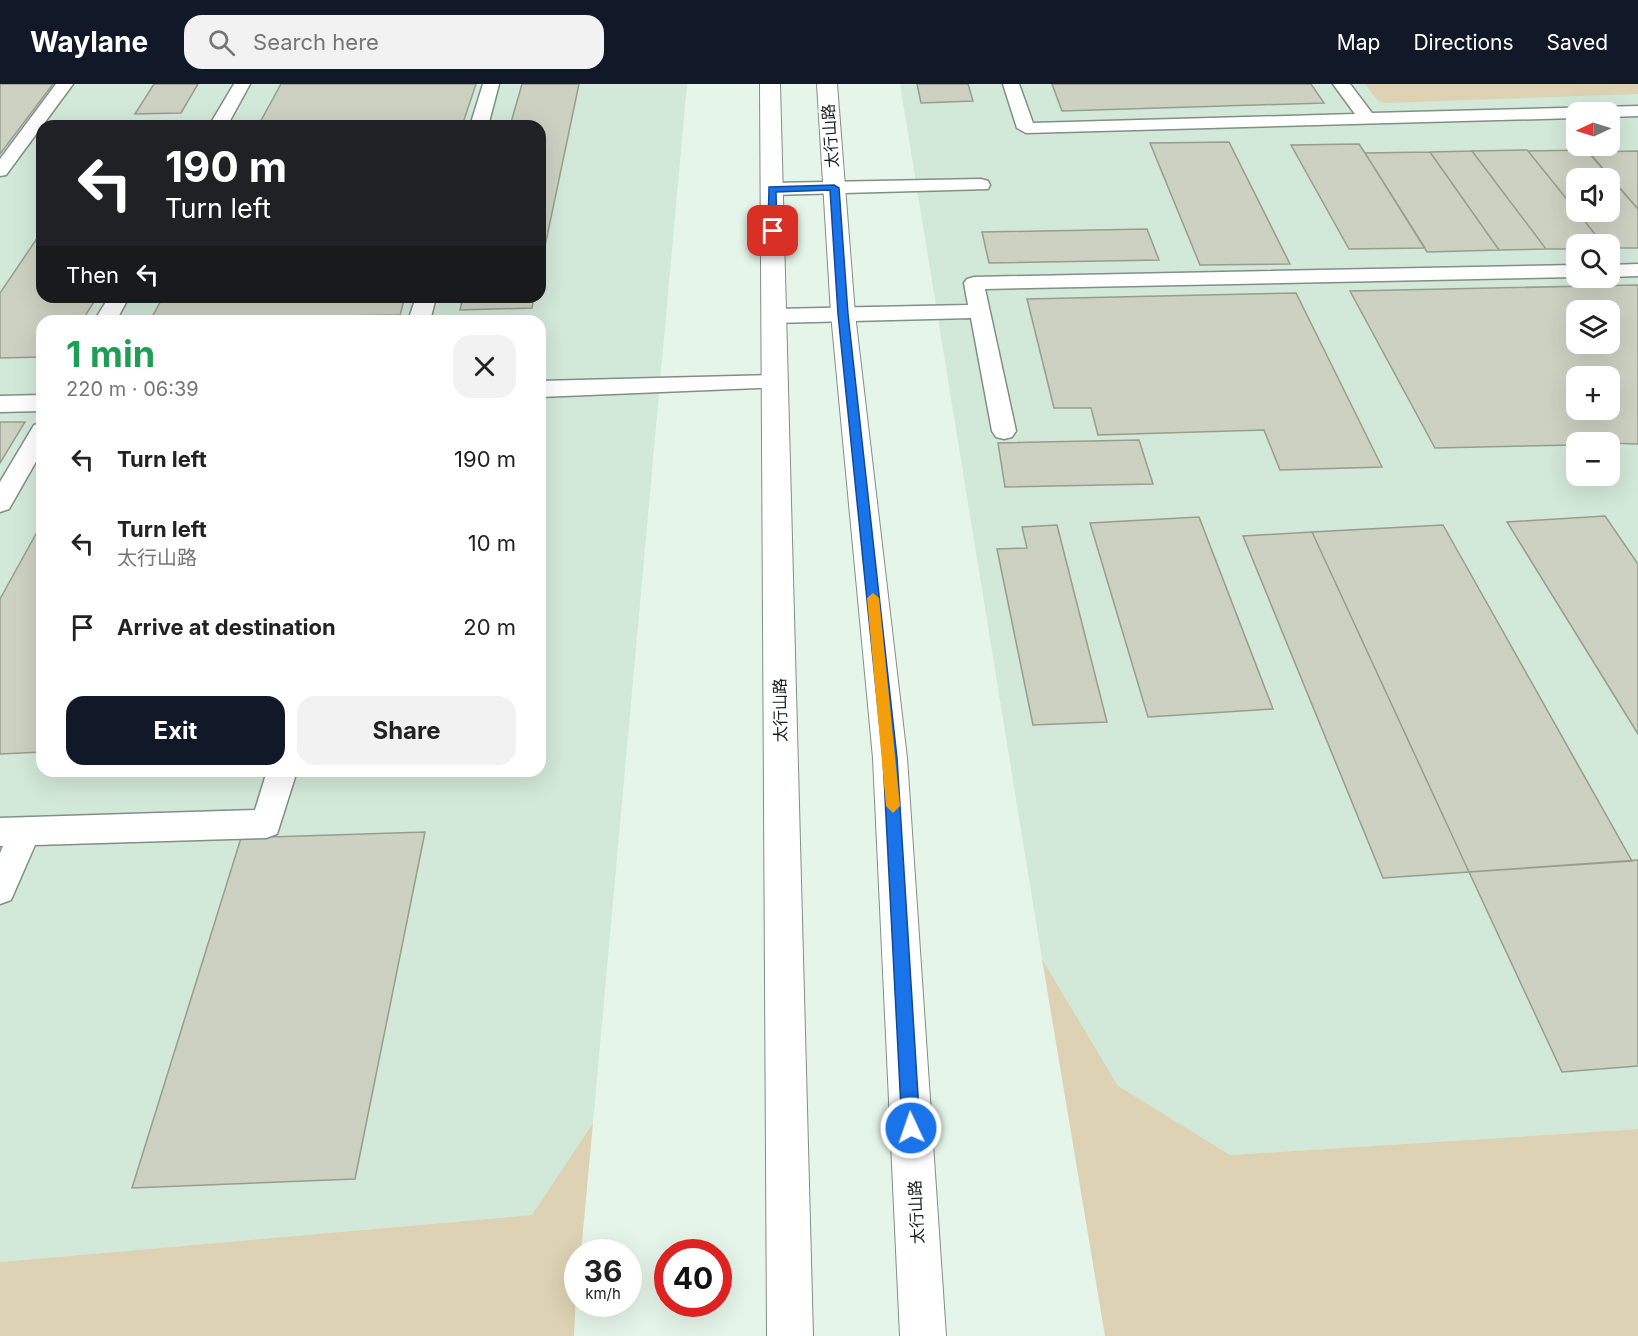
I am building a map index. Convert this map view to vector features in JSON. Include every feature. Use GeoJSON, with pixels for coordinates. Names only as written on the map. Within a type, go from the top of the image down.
{"type":"FeatureCollection","features":[{"type":"Feature","properties":{"kind":"street","name":"太行山路"},"geometry":{"type":"LineString","coordinates":[[770,84],[790,1336]]}},
{"type":"Feature","properties":{"kind":"street","name":"太行山路"},"geometry":{"type":"LineString","coordinates":[[827,84],[843,314],[890,758],[922,1336]]}},
{"type":"Feature","properties":{"kind":"lane"},"geometry":{"type":"LineString","coordinates":[[38,120],[65,84]]}},
{"type":"Feature","properties":{"kind":"lane"},"geometry":{"type":"LineString","coordinates":[[221,120],[242,84]]}},
{"type":"Feature","properties":{"kind":"lane"},"geometry":{"type":"LineString","coordinates":[[481,120],[491,84]]}},
{"type":"Feature","properties":{"kind":"lane"},"geometry":{"type":"LineString","coordinates":[[1011,84],[1026,128],[1566,113]]}},
{"type":"Feature","properties":{"kind":"lane"},"geometry":{"type":"LineString","coordinates":[[1341,84],[1368,120]]}},
{"type":"Feature","properties":{"kind":"lane"},"geometry":{"type":"LineString","coordinates":[[1620,111],[1638,111]]}},
{"type":"Feature","properties":{"kind":"lane"},"geometry":{"type":"LineString","coordinates":[[0,171],[36,123]]}},
{"type":"Feature","properties":{"kind":"lane"},"geometry":{"type":"LineString","coordinates":[[772,189],[981,185]]}},
{"type":"Feature","properties":{"kind":"lane"},"geometry":{"type":"LineString","coordinates":[[1620,271],[1638,270]]}},
{"type":"Feature","properties":{"kind":"lane"},"geometry":{"type":"LineString","coordinates":[[1004,431],[974,283],[1566,272]]}},
{"type":"Feature","properties":{"kind":"lane"},"geometry":{"type":"LineString","coordinates":[[774,315],[981,311]]}},
{"type":"Feature","properties":{"kind":"lane"},"geometry":{"type":"LineString","coordinates":[[546,389],[775,382]]}},
{"type":"Feature","properties":{"kind":"lane"},"geometry":{"type":"LineString","coordinates":[[0,404],[36,403]]}},
{"type":"Feature","properties":{"kind":"lane"},"geometry":{"type":"LineString","coordinates":[[0,503],[36,441]]}},
{"type":"Feature","properties":{"kind":"lane"},"geometry":{"type":"LineString","coordinates":[[0,889],[13,832],[266,824],[280,777]]}},
{"type":"Feature","properties":{"kind":"shaded area"},"geometry":{"type":"Polygon","coordinates":[[[0,84],[687,84],[593,1123],[533,1215],[0,1262],[0,84]]]}},
{"type":"Feature","properties":{"kind":"shaded area"},"geometry":{"type":"Polygon","coordinates":[[[900,84],[1638,84],[1638,1129],[1230,1155],[1118,1087],[1042,959],[900,84]]]}},
{"type":"Feature","properties":{"kind":"shaded area"},"geometry":{"type":"Polygon","coordinates":[[[1365,84],[1638,84],[1638,94],[1386,103],[1378,101],[1365,84]]]}},
{"type":"Feature","properties":{"kind":"shaded area"},"geometry":{"type":"Polygon","coordinates":[[[1042,959],[1118,1086],[1230,1155],[1638,1129],[1638,1336],[1105,1336],[1042,959]]]}},
{"type":"Feature","properties":{"kind":"shaded area"},"geometry":{"type":"Polygon","coordinates":[[[593,1123],[582,1239],[564,1239],[564,1317],[575,1317],[574,1336],[0,1336],[0,1262],[532,1215],[593,1123]]]}},
{"type":"Feature","properties":{"kind":"building"},"geometry":{"type":"Polygon","coordinates":[[[0,84],[53,84],[0,154],[0,84]]]}},
{"type":"Feature","properties":{"kind":"building"},"geometry":{"type":"Polygon","coordinates":[[[154,84],[198,84],[181,113],[135,114],[154,84]]]}},
{"type":"Feature","properties":{"kind":"building"},"geometry":{"type":"Polygon","coordinates":[[[281,84],[476,84],[464,120],[261,120],[281,84]]]}},
{"type":"Feature","properties":{"kind":"building"},"geometry":{"type":"Polygon","coordinates":[[[522,84],[579,84],[546,241],[546,120],[512,120],[522,84]]]}},
{"type":"Feature","properties":{"kind":"building"},"geometry":{"type":"Polygon","coordinates":[[[917,84],[968,84],[973,101],[921,103],[917,84]]]}},
{"type":"Feature","properties":{"kind":"building"},"geometry":{"type":"Polygon","coordinates":[[[1052,84],[1311,84],[1324,103],[1062,111],[1052,84]]]}},
{"type":"Feature","properties":{"kind":"building"},"geometry":{"type":"Polygon","coordinates":[[[1229,142],[1290,264],[1200,265],[1150,143],[1229,142]]]}},
{"type":"Feature","properties":{"kind":"building"},"geometry":{"type":"Polygon","coordinates":[[[1359,144],[1425,248],[1349,249],[1291,145],[1359,144]]]}},
{"type":"Feature","properties":{"kind":"building"},"geometry":{"type":"Polygon","coordinates":[[[1527,150],[1566,198],[1566,222],[1585,222],[1595,234],[1566,234],[1566,249],[1546,249],[1472,151],[1527,150]]]}},
{"type":"Feature","properties":{"kind":"building"},"geometry":{"type":"Polygon","coordinates":[[[1566,150],[1566,156],[1592,156],[1603,168],[1566,168],[1566,198],[1528,151],[1566,150]]]}},
{"type":"Feature","properties":{"kind":"building"},"geometry":{"type":"Polygon","coordinates":[[[1472,151],[1546,249],[1499,250],[1430,152],[1472,151]]]}},
{"type":"Feature","properties":{"kind":"building"},"geometry":{"type":"Polygon","coordinates":[[[1620,151],[1638,151],[1638,209],[1620,188],[1620,168],[1602,168],[1592,156],[1620,156],[1620,151]]]}},
{"type":"Feature","properties":{"kind":"building"},"geometry":{"type":"Polygon","coordinates":[[[1430,152],[1499,250],[1427,252],[1365,153],[1430,152]]]}},
{"type":"Feature","properties":{"kind":"building"},"geometry":{"type":"Polygon","coordinates":[[[1620,188],[1638,209],[1638,248],[1620,248],[1620,234],[1595,234],[1585,222],[1620,222],[1620,188]]]}},
{"type":"Feature","properties":{"kind":"building"},"geometry":{"type":"Polygon","coordinates":[[[1147,229],[1159,260],[989,263],[982,232],[1147,229]]]}},
{"type":"Feature","properties":{"kind":"building"},"geometry":{"type":"Polygon","coordinates":[[[36,240],[36,303],[93,303],[86,315],[36,315],[36,357],[0,358],[0,293],[36,240]]]}},
{"type":"Feature","properties":{"kind":"building"},"geometry":{"type":"Polygon","coordinates":[[[1620,285],[1638,285],[1638,444],[1620,443],[1620,432],[1566,432],[1566,445],[1435,448],[1350,291],[1566,286],[1620,288],[1620,285]]]}},
{"type":"Feature","properties":{"kind":"building"},"geometry":{"type":"Polygon","coordinates":[[[1296,293],[1382,467],[1280,470],[1264,430],[1098,435],[1091,408],[1054,408],[1027,299],[1296,293]]]}},
{"type":"Feature","properties":{"kind":"building"},"geometry":{"type":"Polygon","coordinates":[[[160,303],[403,303],[400,315],[153,315],[160,303]]]}},
{"type":"Feature","properties":{"kind":"building"},"geometry":{"type":"Polygon","coordinates":[[[462,303],[533,303],[532,308],[460,310],[462,303]]]}},
{"type":"Feature","properties":{"kind":"building"},"geometry":{"type":"Polygon","coordinates":[[[0,422],[25,422],[0,463],[0,422]]]}},
{"type":"Feature","properties":{"kind":"building"},"geometry":{"type":"Polygon","coordinates":[[[1139,440],[1153,484],[1005,487],[998,443],[1139,440]]]}},
{"type":"Feature","properties":{"kind":"building"},"geometry":{"type":"Polygon","coordinates":[[[1605,516],[1638,564],[1638,734],[1507,522],[1605,516]]]}},
{"type":"Feature","properties":{"kind":"building"},"geometry":{"type":"Polygon","coordinates":[[[1199,517],[1273,709],[1148,717],[1090,523],[1199,517]]]}},
{"type":"Feature","properties":{"kind":"building"},"geometry":{"type":"Polygon","coordinates":[[[1057,525],[1107,722],[1033,725],[997,549],[1027,548],[1022,527],[1057,525]]]}},
{"type":"Feature","properties":{"kind":"building"},"geometry":{"type":"Polygon","coordinates":[[[1443,525],[1632,861],[1469,872],[1312,532],[1443,525]]]}},
{"type":"Feature","properties":{"kind":"building"},"geometry":{"type":"Polygon","coordinates":[[[1312,532],[1469,872],[1383,878],[1243,536],[1312,532]]]}},
{"type":"Feature","properties":{"kind":"building"},"geometry":{"type":"Polygon","coordinates":[[[36,534],[36,752],[0,754],[0,599],[36,534]]]}},
{"type":"Feature","properties":{"kind":"building"},"geometry":{"type":"Polygon","coordinates":[[[425,832],[355,1179],[132,1188],[241,838],[425,832]]]}},
{"type":"Feature","properties":{"kind":"building"},"geometry":{"type":"Polygon","coordinates":[[[1638,860],[1638,1066],[1562,1072],[1469,872],[1638,860]]]}},
{"type":"Feature","properties":{"kind":"slow traffic"},"geometry":{"type":"LineString","coordinates":[[873,598],[893,806]]}},
{"type":"Feature","properties":{"kind":"route"},"geometry":{"type":"LineString","coordinates":[[773,231],[772,189],[834,188],[843,314],[890,758],[911,1128]]}}]}
